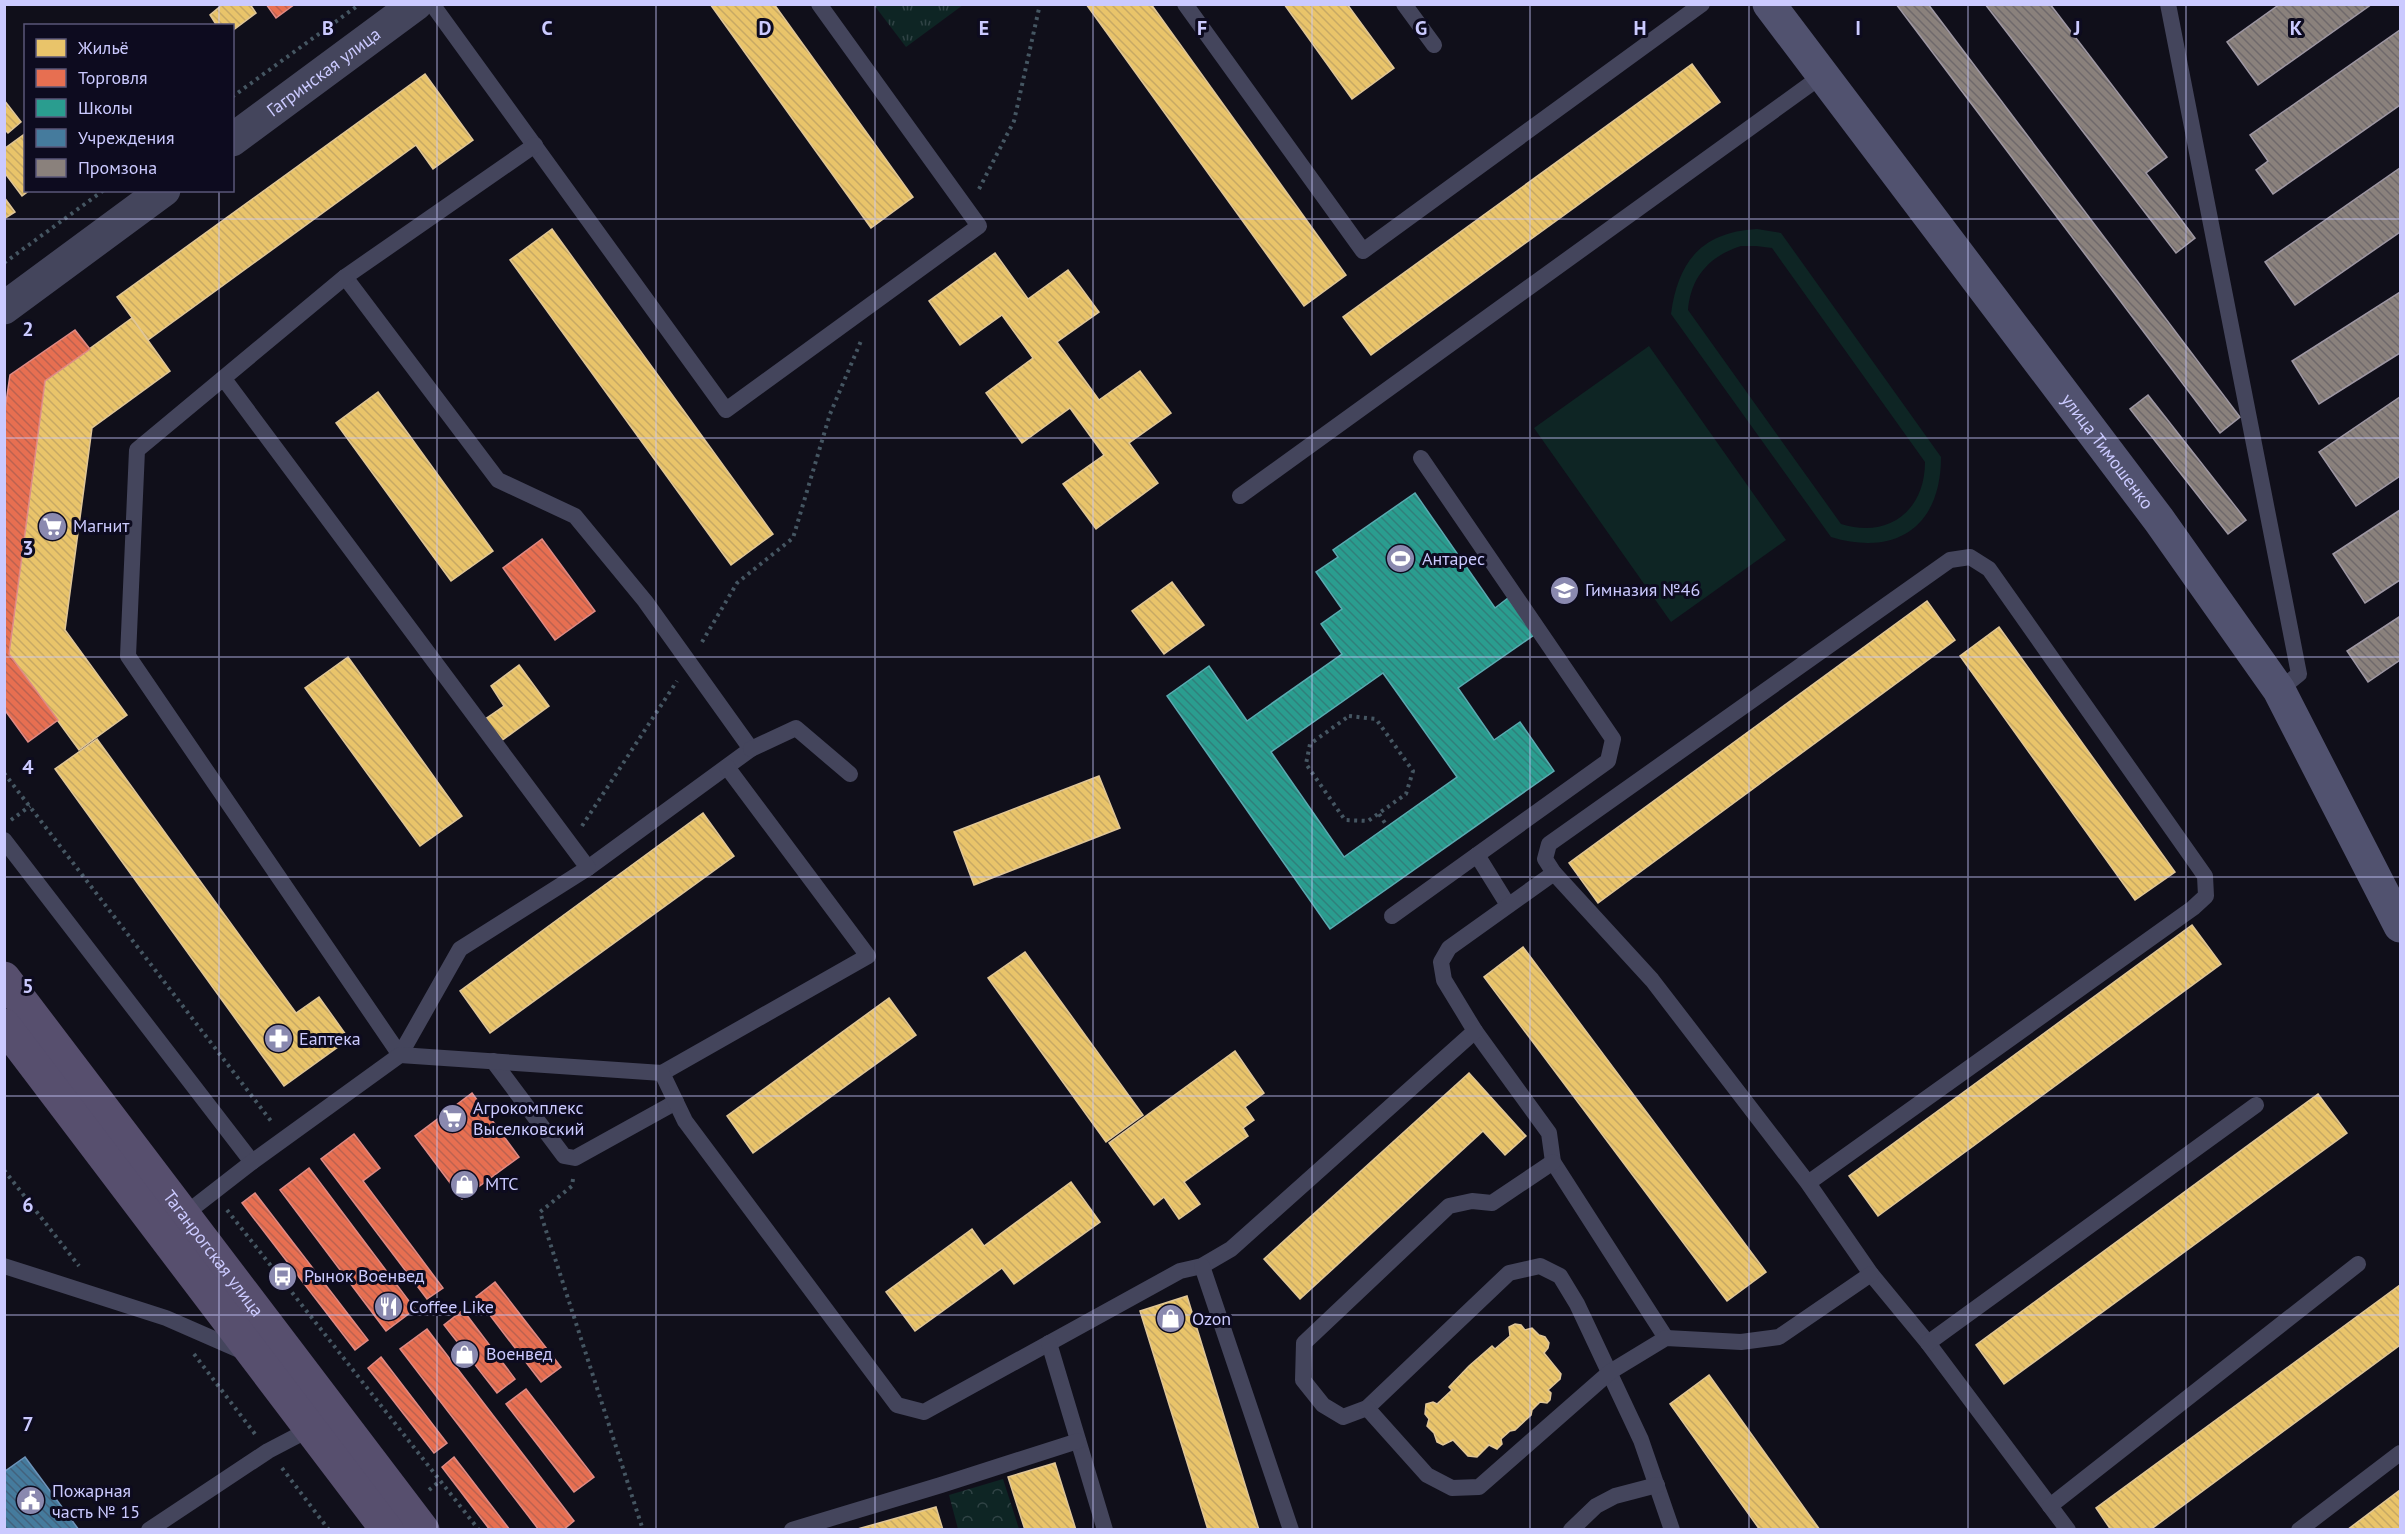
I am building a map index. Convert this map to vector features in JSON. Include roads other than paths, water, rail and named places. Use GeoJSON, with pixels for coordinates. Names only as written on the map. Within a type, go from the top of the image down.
{"type":"FeatureCollection","features":[{"type":"Feature","properties":{"kind":"main road","name":"Таганрогская улица"},"geometry":{"type":"LineString","coordinates":[[4,978],[174,1223],[257,1358],[387,1530]]}},
{"type":"Feature","properties":{"kind":"main road","name":"Таганрогская улица"},"geometry":{"type":"LineString","coordinates":[[4,1025],[174,1223],[423,1530]]}},
{"type":"Feature","properties":{"kind":"street","name":"Гагринская улица"},"geometry":{"type":"LineString","coordinates":[[234,139],[416,4]]}},
{"type":"Feature","properties":{"kind":"street","name":"улица Тимошенко"},"geometry":{"type":"LineString","coordinates":[[1769,4],[2158,520],[2279,690],[2400,926]]}},
{"type":"Feature","properties":{"kind":"street"},"geometry":{"type":"LineString","coordinates":[[4,308],[161,192]]}},
{"type":"Feature","properties":{"kind":"lane"},"geometry":{"type":"LineString","coordinates":[[432,4],[726,410],[979,226],[819,4]]}},
{"type":"Feature","properties":{"kind":"lane"},"geometry":{"type":"LineString","coordinates":[[1185,4],[1363,251],[1702,4]]}},
{"type":"Feature","properties":{"kind":"lane"},"geometry":{"type":"LineString","coordinates":[[1404,4],[1434,45]]}},
{"type":"Feature","properties":{"kind":"lane"},"geometry":{"type":"LineString","coordinates":[[2168,4],[2298,674],[2279,690]]}},
{"type":"Feature","properties":{"kind":"lane"},"geometry":{"type":"LineString","coordinates":[[1240,496],[1823,75]]}},
{"type":"Feature","properties":{"kind":"lane"},"geometry":{"type":"LineString","coordinates":[[400,1054],[128,656],[137,450],[345,277],[535,146]]}},
{"type":"Feature","properties":{"kind":"lane"},"geometry":{"type":"LineString","coordinates":[[345,277],[498,480],[575,516],[645,601],[751,749]]}},
{"type":"Feature","properties":{"kind":"lane"},"geometry":{"type":"LineString","coordinates":[[224,379],[588,868]]}},
{"type":"Feature","properties":{"kind":"lane"},"geometry":{"type":"LineString","coordinates":[[1392,916],[1608,761],[1612,739],[1421,458]]}},
{"type":"Feature","properties":{"kind":"lane"},"geometry":{"type":"LineString","coordinates":[[1808,1183],[2193,908],[2206,896],[2205,876],[1989,569],[1970,557],[1950,560],[1549,844],[1545,859],[1554,873],[1652,980],[1808,1183],[1871,1274],[1928,1343],[2068,1530]]}},
{"type":"Feature","properties":{"kind":"lane"},"geometry":{"type":"LineString","coordinates":[[174,1223],[284,1138],[400,1054],[460,949],[588,868],[751,749],[796,728],[850,774]]}},
{"type":"Feature","properties":{"kind":"lane"},"geometry":{"type":"LineString","coordinates":[[400,1054],[662,1073],[868,956],[728,767]]}},
{"type":"Feature","properties":{"kind":"lane"},"geometry":{"type":"LineString","coordinates":[[4,840],[252,1162]]}},
{"type":"Feature","properties":{"kind":"lane"},"geometry":{"type":"LineString","coordinates":[[1477,855],[1508,905]]}},
{"type":"Feature","properties":{"kind":"lane"},"geometry":{"type":"LineString","coordinates":[[1554,873],[1449,948],[1441,962],[1444,980],[1475,1031],[1549,1133],[1553,1162],[1666,1338]]}},
{"type":"Feature","properties":{"kind":"lane"},"geometry":{"type":"LineString","coordinates":[[662,1073],[685,1121],[897,1405],[924,1412],[1180,1271],[1202,1266],[1231,1249],[1475,1031]]}},
{"type":"Feature","properties":{"kind":"lane"},"geometry":{"type":"LineString","coordinates":[[493,1061],[564,1156],[575,1158],[676,1102]]}},
{"type":"Feature","properties":{"kind":"lane"},"geometry":{"type":"LineString","coordinates":[[1928,1343],[2256,1105]]}},
{"type":"Feature","properties":{"kind":"lane"},"geometry":{"type":"LineString","coordinates":[[1553,1162],[1492,1203],[1472,1201],[1449,1206],[1305,1343],[1303,1380],[1323,1405],[1343,1417],[1367,1408],[1509,1273],[1540,1266],[1560,1276],[1577,1304],[1641,1440],[1672,1530]]}},
{"type":"Feature","properties":{"kind":"lane"},"geometry":{"type":"LineString","coordinates":[[2050,1506],[2358,1264]]}},
{"type":"Feature","properties":{"kind":"lane"},"geometry":{"type":"LineString","coordinates":[[4,1266],[166,1318],[257,1358]]}},
{"type":"Feature","properties":{"kind":"lane"},"geometry":{"type":"LineString","coordinates":[[1202,1266],[1291,1530]]}},
{"type":"Feature","properties":{"kind":"lane"},"geometry":{"type":"LineString","coordinates":[[1367,1408],[1427,1475],[1452,1488],[1479,1487],[1610,1372],[1666,1338],[1741,1342],[1779,1337],[1871,1274]]}},
{"type":"Feature","properties":{"kind":"lane"},"geometry":{"type":"LineString","coordinates":[[1049,1343],[1105,1530]]}},
{"type":"Feature","properties":{"kind":"lane"},"geometry":{"type":"LineString","coordinates":[[149,1530],[268,1451],[310,1429]]}},
{"type":"Feature","properties":{"kind":"lane"},"geometry":{"type":"LineString","coordinates":[[792,1530],[1078,1441]]}},
{"type":"Feature","properties":{"kind":"lane"},"geometry":{"type":"LineString","coordinates":[[2299,1530],[2400,1453]]}},
{"type":"Feature","properties":{"kind":"lane"},"geometry":{"type":"LineString","coordinates":[[1571,1530],[1596,1506],[1615,1496],[1657,1485]]}},
{"type":"Feature","properties":{"kind":"place","name":"Магнит"},"geometry":{"type":"Point","coordinates":[52,526]}},
{"type":"Feature","properties":{"kind":"place","name":"Антарес"},"geometry":{"type":"Point","coordinates":[1401,559]}},
{"type":"Feature","properties":{"kind":"place","name":"Гимназия №46"},"geometry":{"type":"Point","coordinates":[1564,590]}},
{"type":"Feature","properties":{"kind":"place","name":"Еаптека"},"geometry":{"type":"Point","coordinates":[278,1039]}},
{"type":"Feature","properties":{"kind":"place","name":"Агрокомплекс Выселковский"},"geometry":{"type":"Point","coordinates":[452,1118]}},
{"type":"Feature","properties":{"kind":"place","name":"МТС"},"geometry":{"type":"Point","coordinates":[464,1184]}},
{"type":"Feature","properties":{"kind":"place","name":"Рынок Военвед"},"geometry":{"type":"Point","coordinates":[283,1276]}},
{"type":"Feature","properties":{"kind":"place","name":"Coffee Like"},"geometry":{"type":"Point","coordinates":[388,1307]}},
{"type":"Feature","properties":{"kind":"place","name":"Ozon"},"geometry":{"type":"Point","coordinates":[1171,1319]}},
{"type":"Feature","properties":{"kind":"place","name":"Военвед"},"geometry":{"type":"Point","coordinates":[465,1354]}},
{"type":"Feature","properties":{"kind":"place","name":"Пожарная часть № 15"},"geometry":{"type":"Point","coordinates":[31,1501]}}]}
